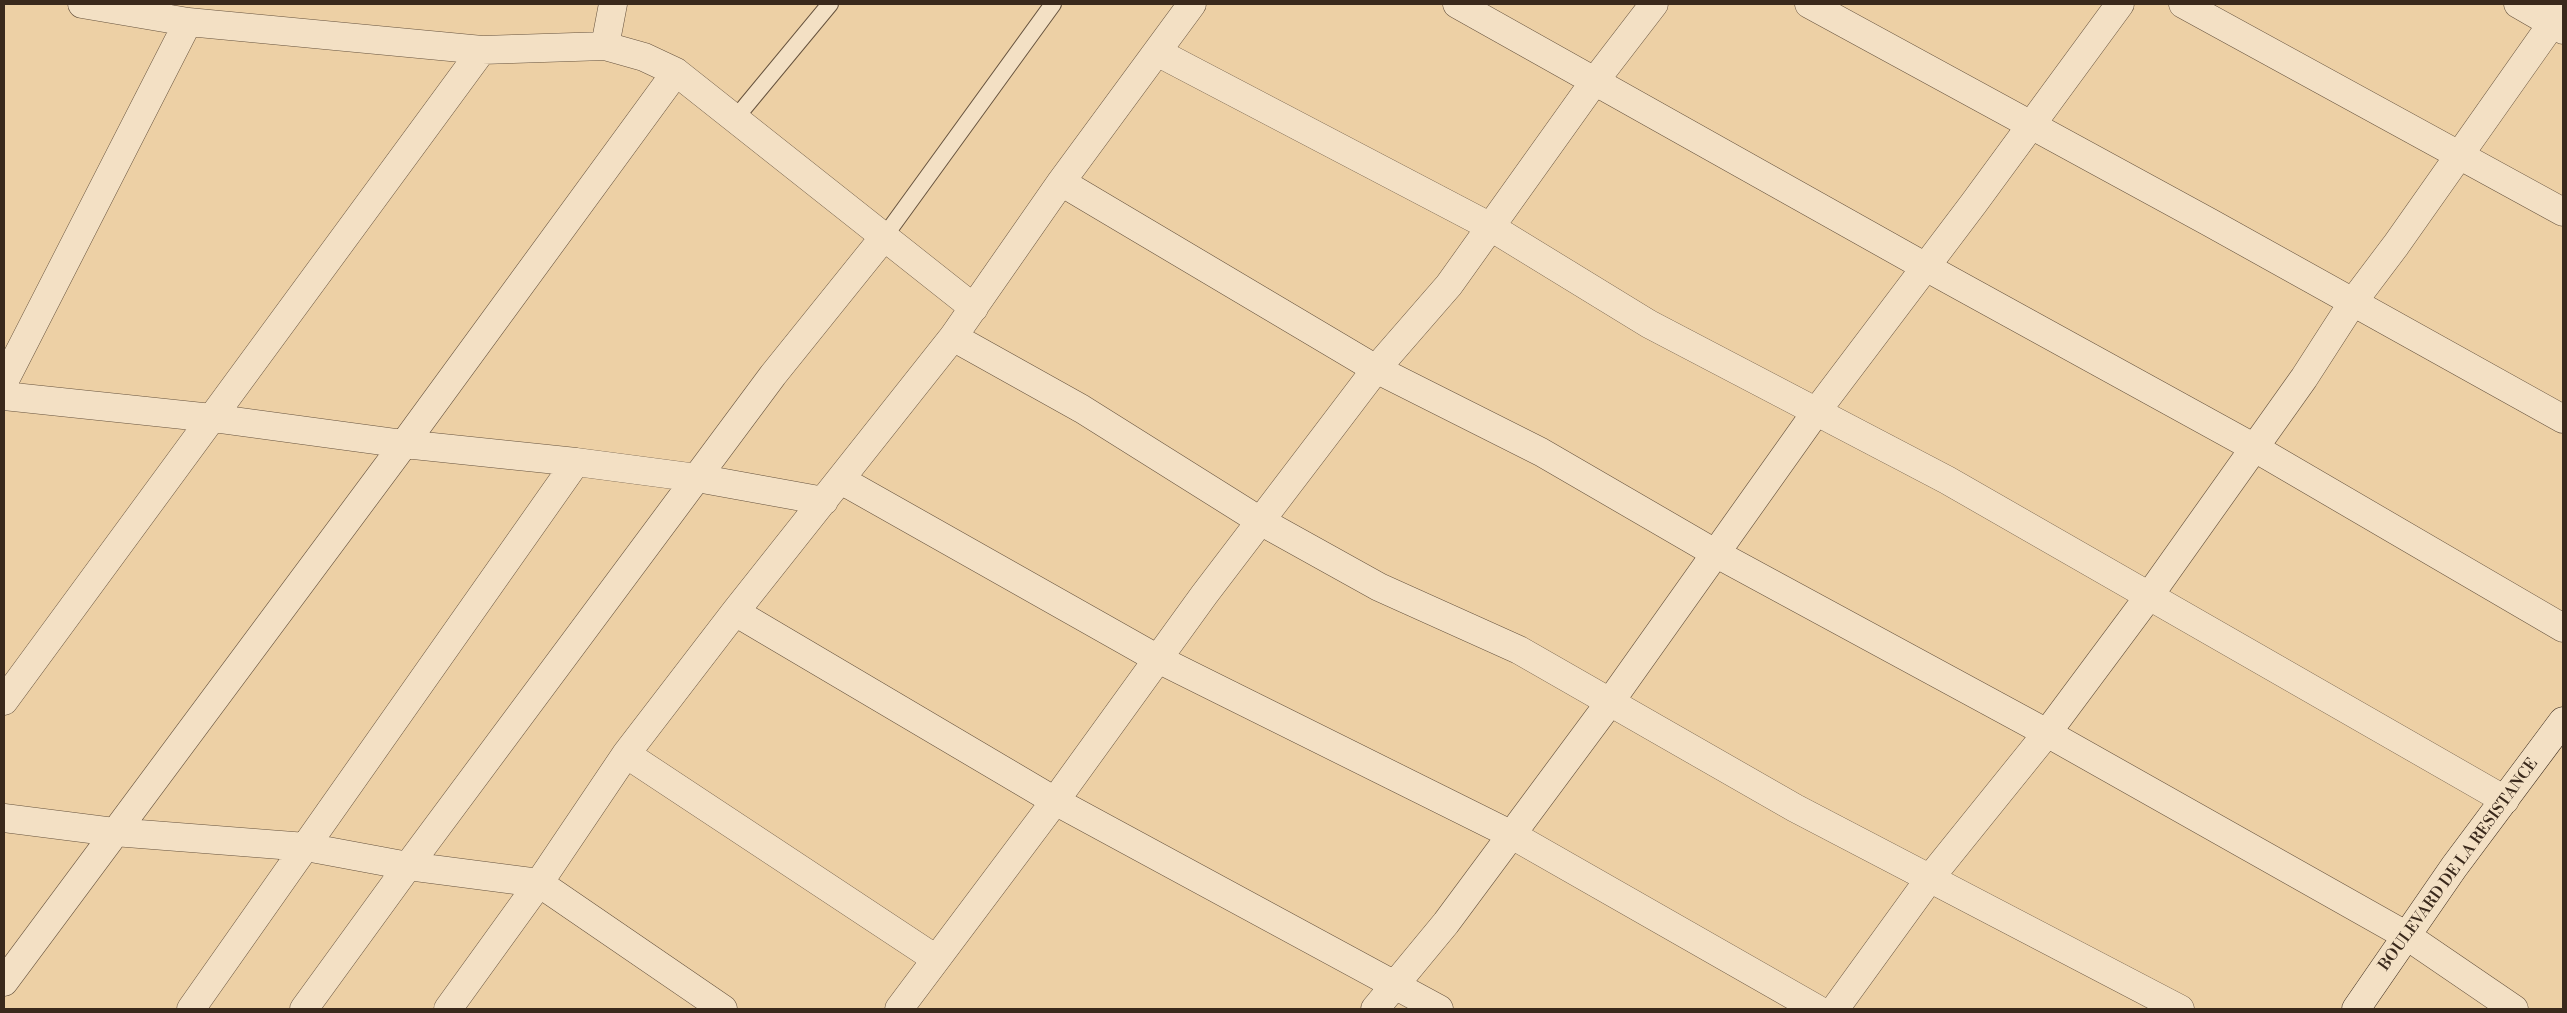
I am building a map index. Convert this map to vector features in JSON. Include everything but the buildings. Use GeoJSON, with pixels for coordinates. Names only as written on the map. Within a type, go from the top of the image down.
{"type":"FeatureCollection","features":[{"type":"Feature","properties":{"kind":"street"},"geometry":{"type":"LineString","coordinates":[[82,4],[188,22],[482,50],[605,46],[644,57],[676,72],[734,120],[974,308]]}},
{"type":"Feature","properties":{"kind":"street"},"geometry":{"type":"LineString","coordinates":[[605,46],[613,4]]}},
{"type":"Feature","properties":{"kind":"street"},"geometry":{"type":"LineString","coordinates":[[448,1009],[539,883],[626,754],[735,612],[953,337],[1061,182],[1192,4]]}},
{"type":"Feature","properties":{"kind":"street"},"geometry":{"type":"LineString","coordinates":[[1457,4],[1924,266],[2253,447],[2563,628]]}},
{"type":"Feature","properties":{"kind":"street"},"geometry":{"type":"LineString","coordinates":[[899,1009],[1055,801],[1204,595],[1262,522],[1376,369],[1449,285],[1489,226],[1594,82],[1654,4]]}},
{"type":"Feature","properties":{"kind":"street"},"geometry":{"type":"LineString","coordinates":[[1809,4],[2563,419]]}},
{"type":"Feature","properties":{"kind":"street"},"geometry":{"type":"LineString","coordinates":[[1375,1009],[1512,835],[1610,702],[1816,412],[2031,126],[2120,4]]}},
{"type":"Feature","properties":{"kind":"street"},"geometry":{"type":"LineString","coordinates":[[2183,4],[2563,212]]}},
{"type":"Feature","properties":{"kind":"street"},"geometry":{"type":"LineString","coordinates":[[1835,1009],[1930,878],[2046,733],[2149,596],[2253,447],[2304,378],[2353,302],[2559,20],[2518,4]]}},
{"type":"Feature","properties":{"kind":"street"},"geometry":{"type":"LineString","coordinates":[[4,382],[188,22]]}},
{"type":"Feature","properties":{"kind":"street"},"geometry":{"type":"LineString","coordinates":[[4,701],[482,50]]}},
{"type":"Feature","properties":{"kind":"street"},"geometry":{"type":"LineString","coordinates":[[1157,52],[1489,226],[1649,324],[1947,480],[2505,800]]}},
{"type":"Feature","properties":{"kind":"street"},"geometry":{"type":"LineString","coordinates":[[4,982],[404,444],[676,72]]}},
{"type":"Feature","properties":{"kind":"street"},"geometry":{"type":"LineString","coordinates":[[1061,182],[1376,369],[1541,452],[1715,553],[2046,733],[2407,936],[2514,1009]]}},
{"type":"Feature","properties":{"kind":"street"},"geometry":{"type":"LineString","coordinates":[[304,1009],[773,375],[884,237]]}},
{"type":"Feature","properties":{"kind":"street"},"geometry":{"type":"LineString","coordinates":[[953,337],[1090,414],[1262,522],[1379,587],[1519,650],[1787,803],[2180,1009]]}},
{"type":"Feature","properties":{"kind":"street"},"geometry":{"type":"LineString","coordinates":[[4,396],[212,418],[404,444],[576,462],[697,478],[824,501]]}},
{"type":"Feature","properties":{"kind":"street"},"geometry":{"type":"LineString","coordinates":[[191,1009],[576,462]]}},
{"type":"Feature","properties":{"kind":"street"},"geometry":{"type":"LineString","coordinates":[[841,480],[1158,659],[1512,835],[1817,1009]]}},
{"type":"Feature","properties":{"kind":"street"},"geometry":{"type":"LineString","coordinates":[[735,612],[1055,801],[1396,984],[1439,1009]]}},
{"type":"Feature","properties":{"kind":"street","name":"BOULEVARD DE LA RESISTANCE"},"geometry":{"type":"LineString","coordinates":[[2356,1009],[2505,800],[2561,729]]}},
{"type":"Feature","properties":{"kind":"street"},"geometry":{"type":"LineString","coordinates":[[626,754],[936,959]]}},
{"type":"Feature","properties":{"kind":"street"},"geometry":{"type":"LineString","coordinates":[[4,818],[114,832],[306,847],[408,866],[539,883],[723,1009]]}},
{"type":"Feature","properties":{"kind":"lane"},"geometry":{"type":"LineString","coordinates":[[734,120],[830,4]]}},
{"type":"Feature","properties":{"kind":"lane"},"geometry":{"type":"LineString","coordinates":[[884,237],[1053,4]]}}]}
